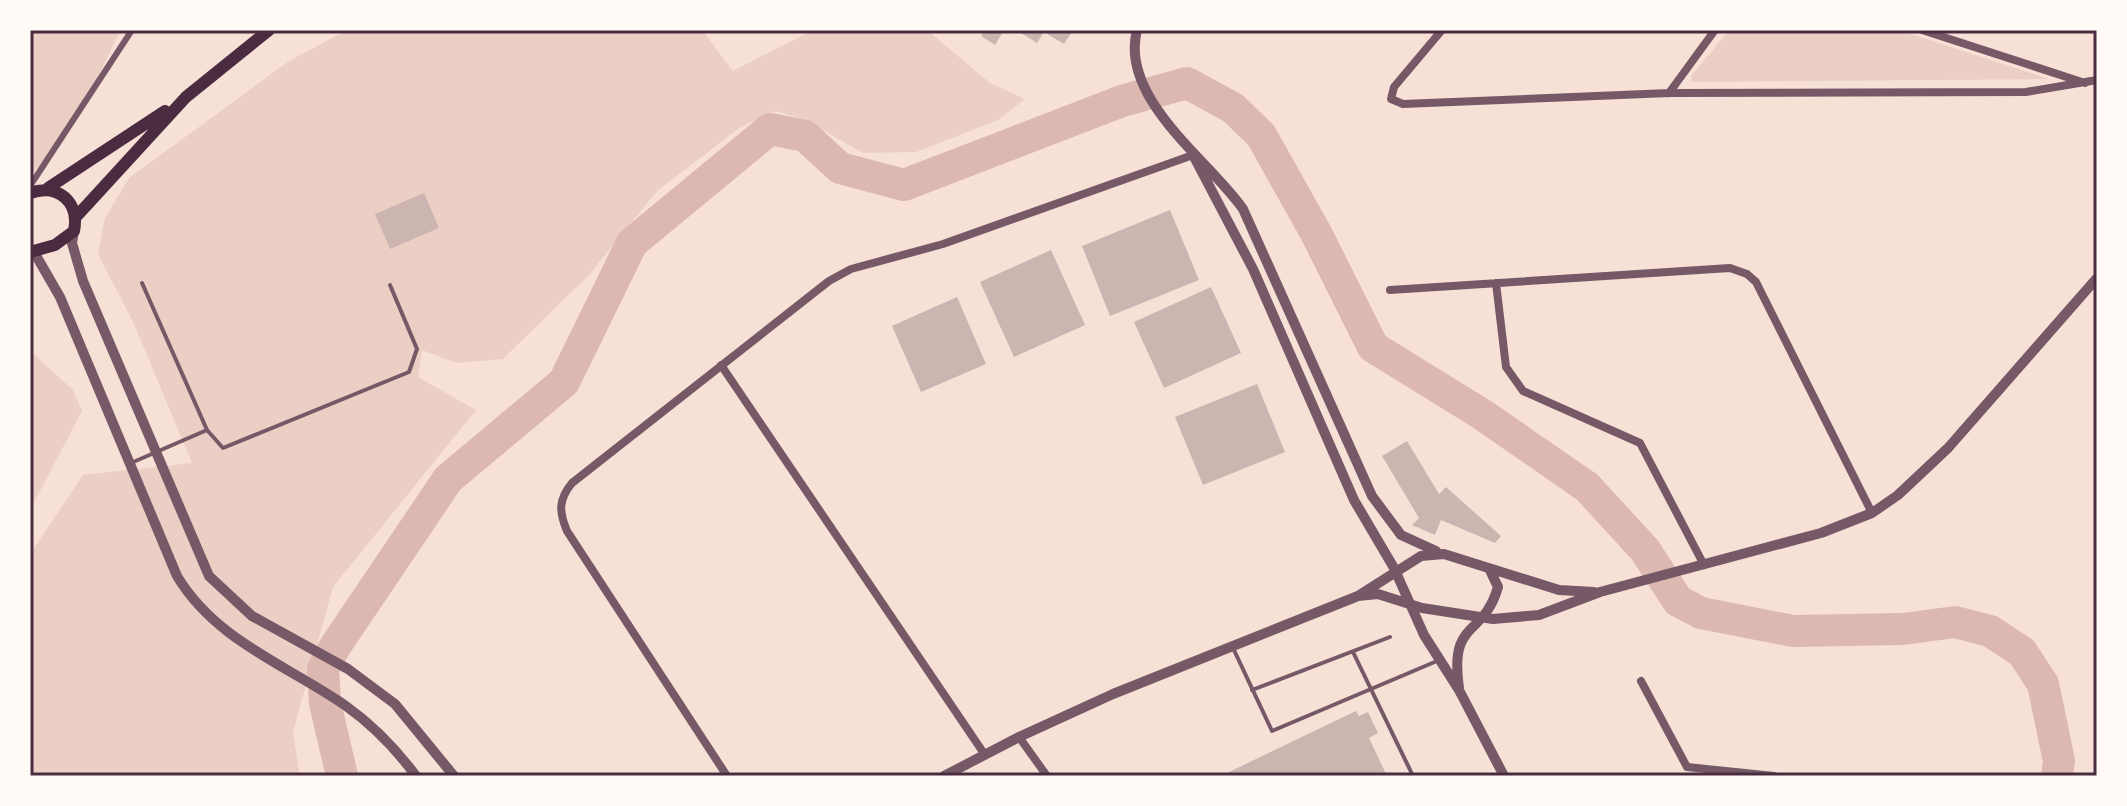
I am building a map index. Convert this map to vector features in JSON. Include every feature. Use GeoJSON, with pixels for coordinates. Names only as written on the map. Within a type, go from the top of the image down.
{"type":"FeatureCollection","features":[{"type":"Feature","properties":{"kind":"main road"},"geometry":{"type":"LineString","coordinates":[[30,193],[48,188],[186,97],[269,30]]}},
{"type":"Feature","properties":{"kind":"main road"},"geometry":{"type":"LineString","coordinates":[[75,218],[186,97]]}},
{"type":"Feature","properties":{"kind":"main road"},"geometry":{"type":"LineString","coordinates":[[32,252],[55,245],[74,231],[75,218],[67,198],[48,188]]}},
{"type":"Feature","properties":{"kind":"street"},"geometry":{"type":"LineString","coordinates":[[30,186],[132,30]]}},
{"type":"Feature","properties":{"kind":"street"},"geometry":{"type":"LineString","coordinates":[[1137,30],[1135,49],[1150,96],[1193,155],[1253,269],[1354,500],[1396,571],[1438,660],[1459,690],[1504,776]]}},
{"type":"Feature","properties":{"kind":"street"},"geometry":{"type":"LineString","coordinates":[[1442,30],[1394,87],[1391,99],[1403,104],[1669,93],[2026,92],[2097,80]]}},
{"type":"Feature","properties":{"kind":"street"},"geometry":{"type":"LineString","coordinates":[[1669,93],[1715,30]]}},
{"type":"Feature","properties":{"kind":"street"},"geometry":{"type":"LineString","coordinates":[[1922,30],[2085,84]]}},
{"type":"Feature","properties":{"kind":"street"},"geometry":{"type":"LineString","coordinates":[[727,776],[567,531],[560,505],[572,483],[829,281],[851,269],[943,244],[1193,155]]}},
{"type":"Feature","properties":{"kind":"street"},"geometry":{"type":"LineString","coordinates":[[1193,155],[1226,184],[1243,209],[1271,263],[1372,496],[1396,530],[1416,544],[1559,590],[1600,592]]}},
{"type":"Feature","properties":{"kind":"street"},"geometry":{"type":"LineString","coordinates":[[74,231],[72,243],[78,269],[209,576],[252,616],[348,669],[395,704],[454,776]]}},
{"type":"Feature","properties":{"kind":"street"},"geometry":{"type":"LineString","coordinates":[[32,252],[60,297],[129,464],[189,595],[221,629],[346,706],[393,745],[416,776]]}},
{"type":"Feature","properties":{"kind":"street"},"geometry":{"type":"LineString","coordinates":[[1390,290],[1730,268],[1747,274],[1756,282],[1872,513]]}},
{"type":"Feature","properties":{"kind":"street"},"geometry":{"type":"LineString","coordinates":[[1358,596],[1378,594],[1410,604],[1482,618],[1539,615],[1600,592],[1821,533],[1872,513],[1898,495],[1948,448],[2097,278]]}},
{"type":"Feature","properties":{"kind":"street"},"geometry":{"type":"LineString","coordinates":[[1496,283],[1506,367],[1512,378],[1523,391],[1640,443],[1704,565]]}},
{"type":"Feature","properties":{"kind":"street"},"geometry":{"type":"LineString","coordinates":[[721,365],[985,755]]}},
{"type":"Feature","properties":{"kind":"street"},"geometry":{"type":"LineString","coordinates":[[1327,438],[1342,432]]}},
{"type":"Feature","properties":{"kind":"street"},"geometry":{"type":"LineString","coordinates":[[944,776],[1019,737],[1358,596],[1421,556],[1444,554]]}},
{"type":"Feature","properties":{"kind":"street"},"geometry":{"type":"LineString","coordinates":[[1459,690],[1457,647],[1482,618],[1498,587],[1489,568]]}},
{"type":"Feature","properties":{"kind":"street"},"geometry":{"type":"LineString","coordinates":[[1641,681],[1687,767],[1774,776]]}},
{"type":"Feature","properties":{"kind":"street"},"geometry":{"type":"LineString","coordinates":[[1019,737],[1047,776]]}},
{"type":"Feature","properties":{"kind":"lane"},"geometry":{"type":"LineString","coordinates":[[142,283],[207,430],[223,448],[409,372],[417,349],[390,285]]}},
{"type":"Feature","properties":{"kind":"lane"},"geometry":{"type":"LineString","coordinates":[[129,464],[207,430]]}},
{"type":"Feature","properties":{"kind":"lane"},"geometry":{"type":"LineString","coordinates":[[1252,690],[1390,637]]}},
{"type":"Feature","properties":{"kind":"lane"},"geometry":{"type":"LineString","coordinates":[[1232,646],[1272,731],[1438,660]]}},
{"type":"Feature","properties":{"kind":"lane"},"geometry":{"type":"LineString","coordinates":[[1353,652],[1413,776]]}},
{"type":"Feature","properties":{"kind":"shaded area"},"geometry":{"type":"Polygon","coordinates":[[[30,30],[38,33],[41,30],[121,30],[71,126],[59,144],[30,174],[30,30]]]}},
{"type":"Feature","properties":{"kind":"shaded area"},"geometry":{"type":"Polygon","coordinates":[[[347,30],[702,30],[733,71],[813,30],[927,30],[990,83],[1025,99],[998,120],[916,152],[863,153],[805,120],[776,111],[742,126],[657,191],[589,275],[503,359],[456,363],[422,350],[418,377],[476,410],[333,587],[293,732],[300,776],[30,776],[30,554],[83,475],[192,463],[134,324],[98,254],[105,218],[129,178],[289,61],[347,30]]]}},
{"type":"Feature","properties":{"kind":"shaded area"},"geometry":{"type":"Polygon","coordinates":[[[1729,30],[1899,30],[2049,79],[1692,82],[1691,76],[1729,30]]]}},
{"type":"Feature","properties":{"kind":"shaded area"},"geometry":{"type":"Polygon","coordinates":[[[30,351],[73,390],[82,411],[30,510],[30,351]]]}},
{"type":"Feature","properties":{"kind":"building"},"geometry":{"type":"Polygon","coordinates":[[[985,30],[1004,30],[995,45],[981,36],[985,30]]]}},
{"type":"Feature","properties":{"kind":"building"},"geometry":{"type":"Polygon","coordinates":[[[1016,30],[1073,30],[1064,44],[1044,32],[1037,43],[1016,30]]]}},
{"type":"Feature","properties":{"kind":"building"},"geometry":{"type":"Polygon","coordinates":[[[424,193],[439,228],[390,249],[375,214],[424,193]]]}},
{"type":"Feature","properties":{"kind":"building"},"geometry":{"type":"Polygon","coordinates":[[[1170,210],[1199,280],[1110,316],[1082,246],[1170,210]]]}},
{"type":"Feature","properties":{"kind":"building"},"geometry":{"type":"Polygon","coordinates":[[[1051,250],[1085,325],[1014,357],[980,282],[1051,250]]]}},
{"type":"Feature","properties":{"kind":"building"},"geometry":{"type":"Polygon","coordinates":[[[1211,287],[1241,353],[1164,388],[1134,322],[1211,287]]]}},
{"type":"Feature","properties":{"kind":"building"},"geometry":{"type":"Polygon","coordinates":[[[957,297],[986,364],[921,392],[892,326],[957,297]]]}},
{"type":"Feature","properties":{"kind":"building"},"geometry":{"type":"Polygon","coordinates":[[[1257,384],[1285,452],[1203,485],[1175,417],[1257,384]]]}},
{"type":"Feature","properties":{"kind":"building"},"geometry":{"type":"Polygon","coordinates":[[[1407,441],[1439,494],[1446,487],[1501,536],[1495,543],[1441,520],[1435,535],[1412,525],[1419,518],[1382,456],[1407,441]]]}},
{"type":"Feature","properties":{"kind":"building"},"geometry":{"type":"Polygon","coordinates":[[[1356,711],[1359,716],[1368,712],[1378,733],[1369,738],[1387,776],[1229,776],[1227,773],[1356,711]]]}},
{"type":"Feature","properties":{"kind":"waterway"},"geometry":{"type":"LineString","coordinates":[[342,776],[325,703],[323,669],[334,648],[448,479],[564,382],[632,243],[770,129],[805,136],[840,168],[904,185],[1122,101],[1187,83],[1233,108],[1261,135],[1316,233],[1373,347],[1483,415],[1587,487],[1645,550],[1678,601],[1701,613],[1793,631],[1903,629],[1955,622],[1990,631],[2022,652],[2043,684],[2059,761],[2057,776]]}}]}
